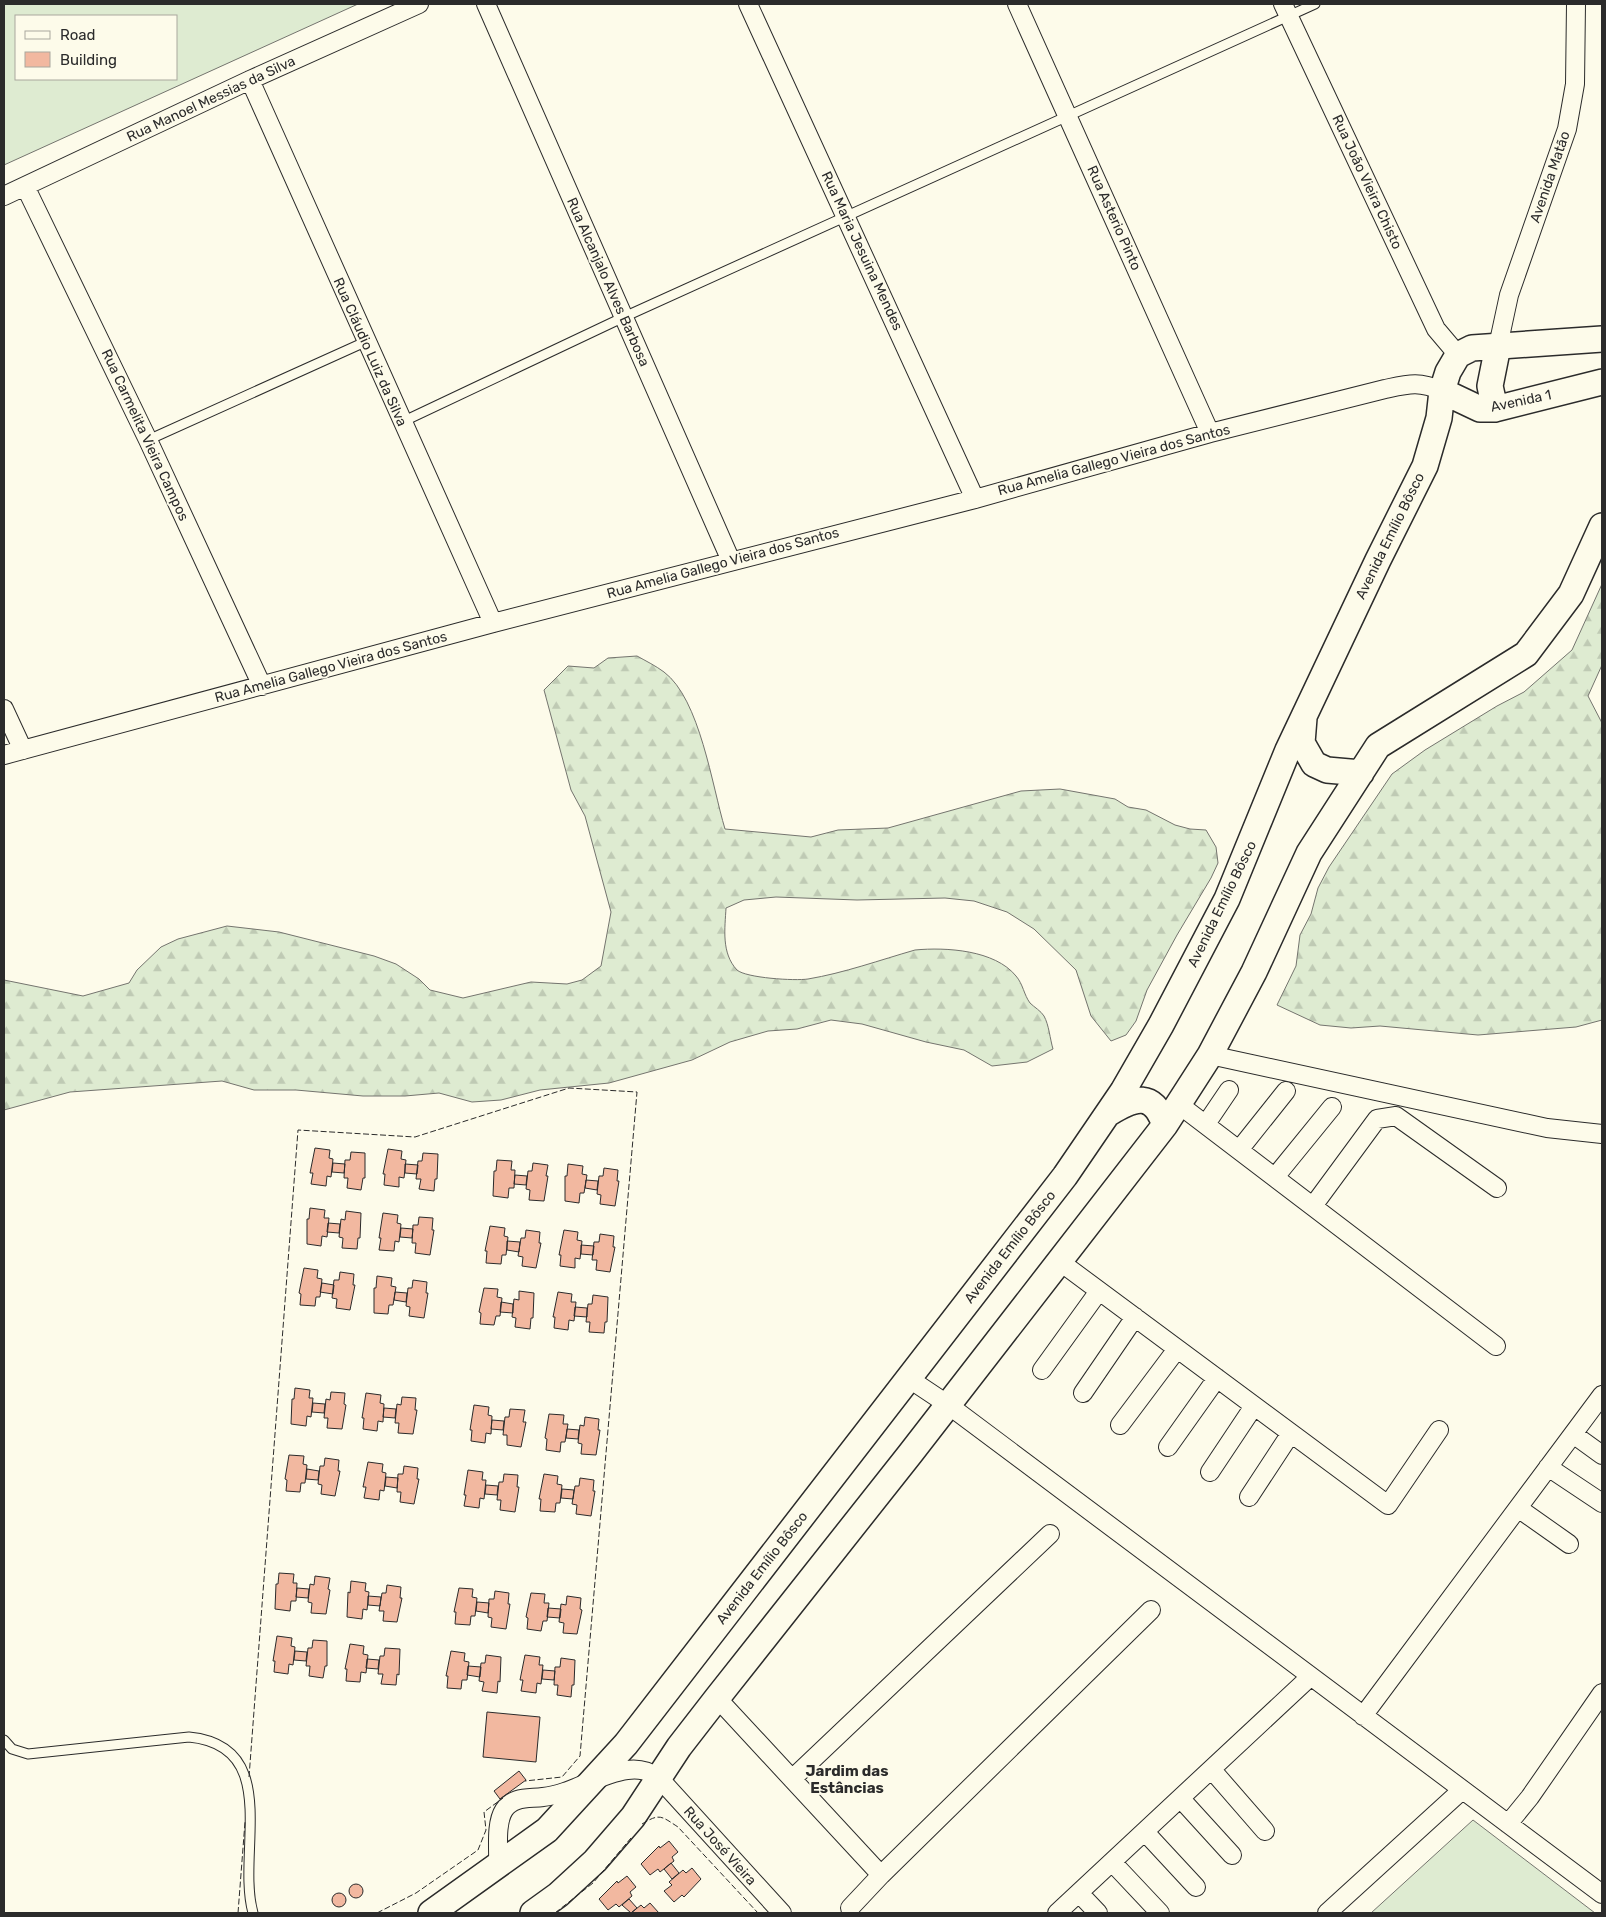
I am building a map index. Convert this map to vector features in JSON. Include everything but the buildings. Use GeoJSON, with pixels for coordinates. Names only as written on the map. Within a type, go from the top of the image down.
{"type":"FeatureCollection","features":[{"type":"Feature","properties":{"kind":"main road"},"geometry":{"type":"LineString","coordinates":[[1458,355],[1472,348],[1602,339]]}},
{"type":"Feature","properties":{"kind":"main road"},"geometry":{"type":"LineString","coordinates":[[1495,408],[1490,386],[1498,346]]}},
{"type":"Feature","properties":{"kind":"main road","name":"Avenida Emílio Bôsco"},"geometry":{"type":"LineString","coordinates":[[431,1913],[548,1830],[592,1781],[658,1702],[1065,1176],[1109,1113],[1161,1025],[1230,889],[1254,836],[1288,750],[1425,466],[1439,418],[1442,391],[1448,372],[1458,355]]}},
{"type":"Feature","properties":{"kind":"main road","name":"Avenida 1"},"geometry":{"type":"LineString","coordinates":[[1442,391],[1480,409],[1495,408],[1602,382]]}},
{"type":"Feature","properties":{"kind":"main road"},"geometry":{"type":"LineString","coordinates":[[533,1913],[558,1894],[595,1861],[634,1817],[680,1747],[717,1698],[1165,1125],[1177,1103],[1210,1055],[1254,972],[1309,853],[1378,746],[1526,654],[1571,594],[1602,526]]}},
{"type":"Feature","properties":{"kind":"main road"},"geometry":{"type":"LineString","coordinates":[[1304,716],[1302,743],[1314,764],[1327,770],[1361,773]]}},
{"type":"Feature","properties":{"kind":"main road"},"geometry":{"type":"LineString","coordinates":[[1109,1113],[1125,1104],[1144,1099],[1154,1104],[1165,1125]]}},
{"type":"Feature","properties":{"kind":"street","name":"Rua Manoel Messias da Silva"},"geometry":{"type":"LineString","coordinates":[[4,196],[250,80],[419,4]]}},
{"type":"Feature","properties":{"kind":"street","name":"Rua Alcanjalo Alves Barbosa"},"geometry":{"type":"LineString","coordinates":[[486,4],[731,560]]}},
{"type":"Feature","properties":{"kind":"street","name":"Rua Maria Jesuina Mendes"},"geometry":{"type":"LineString","coordinates":[[748,4],[975,498]]}},
{"type":"Feature","properties":{"kind":"street","name":"Rua Asterio Pinto"},"geometry":{"type":"LineString","coordinates":[[1017,4],[1210,434]]}},
{"type":"Feature","properties":{"kind":"street","name":"Avenida Matão"},"geometry":{"type":"LineString","coordinates":[[1498,346],[1509,295],[1567,130],[1575,84],[1576,4]]}},
{"type":"Feature","properties":{"kind":"street","name":"Rua João Vieira Chisto"},"geometry":{"type":"LineString","coordinates":[[1286,9],[1436,329],[1458,355]]}},
{"type":"Feature","properties":{"kind":"street","name":"Rua Cláudio Luiz da Silva"},"geometry":{"type":"LineString","coordinates":[[250,80],[365,342],[493,623]]}},
{"type":"Feature","properties":{"kind":"street","name":"Rua Carmelita Vieira Campos"},"geometry":{"type":"LineString","coordinates":[[26,186],[148,440],[262,686]]}},
{"type":"Feature","properties":{"kind":"street","name":"Rua Amelia Gallego Vieira dos Santos"},"geometry":{"type":"LineString","coordinates":[[4,755],[493,623],[975,498],[1210,434],[1414,383],[1428,385],[1442,391]]}},
{"type":"Feature","properties":{"kind":"street"},"geometry":{"type":"LineString","coordinates":[[4,709],[23,750]]}},
{"type":"Feature","properties":{"kind":"street"},"geometry":{"type":"LineString","coordinates":[[1210,1055],[1345,1086],[1547,1128],[1602,1134]]}},
{"type":"Feature","properties":{"kind":"street"},"geometry":{"type":"LineString","coordinates":[[1206,1124],[1229,1090]]}},
{"type":"Feature","properties":{"kind":"street"},"geometry":{"type":"LineString","coordinates":[[1239,1150],[1286,1091]]}},
{"type":"Feature","properties":{"kind":"street"},"geometry":{"type":"LineString","coordinates":[[1177,1103],[1496,1346]]}},
{"type":"Feature","properties":{"kind":"street"},"geometry":{"type":"LineString","coordinates":[[1275,1177],[1332,1107]]}},
{"type":"Feature","properties":{"kind":"street"},"geometry":{"type":"LineString","coordinates":[[1313,1206],[1377,1119],[1396,1116],[1497,1188]]}},
{"type":"Feature","properties":{"kind":"street"},"geometry":{"type":"LineString","coordinates":[[1059,1262],[1388,1505],[1439,1430]]}},
{"type":"Feature","properties":{"kind":"street"},"geometry":{"type":"LineString","coordinates":[[1042,1370],[1098,1291]]}},
{"type":"Feature","properties":{"kind":"street"},"geometry":{"type":"LineString","coordinates":[[1083,1393],[1134,1318]]}},
{"type":"Feature","properties":{"kind":"street"},"geometry":{"type":"LineString","coordinates":[[1120,1425],[1177,1349]]}},
{"type":"Feature","properties":{"kind":"street"},"geometry":{"type":"LineString","coordinates":[[908,1378],[947,1404],[1602,1894]]}},
{"type":"Feature","properties":{"kind":"street"},"geometry":{"type":"LineString","coordinates":[[1168,1447],[1216,1378]]}},
{"type":"Feature","properties":{"kind":"street"},"geometry":{"type":"LineString","coordinates":[[1363,1716],[1602,1395]]}},
{"type":"Feature","properties":{"kind":"street"},"geometry":{"type":"LineString","coordinates":[[1210,1472],[1254,1406]]}},
{"type":"Feature","properties":{"kind":"street"},"geometry":{"type":"LineString","coordinates":[[1249,1497],[1291,1433]]}},
{"type":"Feature","properties":{"kind":"street"},"geometry":{"type":"LineString","coordinates":[[1573,1434],[1602,1455]]}},
{"type":"Feature","properties":{"kind":"street"},"geometry":{"type":"LineString","coordinates":[[1548,1467],[1602,1503]]}},
{"type":"Feature","properties":{"kind":"street"},"geometry":{"type":"LineString","coordinates":[[1518,1508],[1569,1544]]}},
{"type":"Feature","properties":{"kind":"street"},"geometry":{"type":"LineString","coordinates":[[792,1779],[1050,1534]]}},
{"type":"Feature","properties":{"kind":"street"},"geometry":{"type":"LineString","coordinates":[[850,1908],[880,1875],[1151,1610]]}},
{"type":"Feature","properties":{"kind":"street"},"geometry":{"type":"LineString","coordinates":[[1057,1913],[1310,1677]]}},
{"type":"Feature","properties":{"kind":"street"},"geometry":{"type":"LineString","coordinates":[[1508,1824],[1530,1797],[1602,1693]]}},
{"type":"Feature","properties":{"kind":"street"},"geometry":{"type":"LineString","coordinates":[[717,1698],[880,1875]]}},
{"type":"Feature","properties":{"kind":"street"},"geometry":{"type":"LineString","coordinates":[[498,1867],[503,1810],[510,1803],[518,1799],[557,1794],[614,1773],[638,1769],[649,1771],[659,1778]]}},
{"type":"Feature","properties":{"kind":"street"},"geometry":{"type":"LineString","coordinates":[[1212,1770],[1265,1831]]}},
{"type":"Feature","properties":{"kind":"street","name":"Rua José Vieira"},"geometry":{"type":"LineString","coordinates":[[659,1778],[782,1913]]}},
{"type":"Feature","properties":{"kind":"street"},"geometry":{"type":"LineString","coordinates":[[1327,1913],[1462,1790]]}},
{"type":"Feature","properties":{"kind":"street"},"geometry":{"type":"LineString","coordinates":[[1181,1799],[1232,1855]]}},
{"type":"Feature","properties":{"kind":"street"},"geometry":{"type":"LineString","coordinates":[[1145,1832],[1196,1887]]}},
{"type":"Feature","properties":{"kind":"street"},"geometry":{"type":"LineString","coordinates":[[1112,1862],[1160,1913]]}},
{"type":"Feature","properties":{"kind":"street"},"geometry":{"type":"LineString","coordinates":[[1079,1893],[1098,1913]]}},
{"type":"Feature","properties":{"kind":"lane"},"geometry":{"type":"LineString","coordinates":[[402,422],[624,317],[1068,116],[1286,9],[1315,4]]}},
{"type":"Feature","properties":{"kind":"lane"},"geometry":{"type":"LineString","coordinates":[[148,440],[365,342]]}},
{"type":"Feature","properties":{"kind":"lane"},"geometry":{"type":"LineString","coordinates":[[4,1740],[12,1749],[28,1754],[189,1737],[205,1738],[224,1746],[239,1761],[247,1779],[249,1805],[249,1898],[253,1913]]}},
{"type":"Feature","properties":{"kind":"green space"},"geometry":{"type":"Polygon","coordinates":[[[4,4],[358,4],[4,165],[4,4]]]}},
{"type":"Feature","properties":{"kind":"green space"},"geometry":{"type":"Polygon","coordinates":[[[1602,584],[1602,665],[1588,696],[1602,723],[1602,1020],[1576,1027],[1478,1035],[1380,1026],[1351,1028],[1320,1025],[1277,1005],[1296,966],[1300,935],[1311,914],[1318,888],[1329,867],[1392,774],[1425,750],[1497,706],[1524,692],[1572,650],[1602,584]]]}},
{"type":"Feature","properties":{"kind":"green space"},"geometry":{"type":"Polygon","coordinates":[[[637,656],[664,672],[676,685],[687,702],[703,744],[725,829],[811,837],[838,830],[888,828],[1021,791],[1060,789],[1115,799],[1128,807],[1146,810],[1175,825],[1190,829],[1206,830],[1216,847],[1218,863],[1147,990],[1136,1021],[1126,1035],[1111,1041],[1091,1016],[1076,970],[1034,929],[1007,912],[974,901],[945,898],[857,900],[776,897],[744,900],[726,908],[726,948],[732,963],[742,973],[760,977],[802,980],[862,966],[915,950],[941,949],[969,952],[996,961],[1007,967],[1016,976],[1030,1003],[1044,1016],[1053,1049],[1027,1062],[992,1066],[964,1050],[926,1042],[862,1024],[831,1020],[797,1029],[768,1031],[730,1042],[692,1060],[609,1083],[540,1090],[501,1100],[472,1102],[439,1093],[405,1096],[363,1096],[296,1090],[254,1090],[222,1081],[70,1092],[4,1110],[4,980],[83,996],[129,983],[137,970],[161,947],[178,939],[227,926],[279,932],[374,956],[396,964],[419,979],[430,990],[463,998],[531,982],[567,984],[582,980],[601,966],[611,912],[585,816],[571,790],[544,690],[568,666],[594,668],[608,658],[637,656]]]}},
{"type":"Feature","properties":{"kind":"green space"},"geometry":{"type":"Polygon","coordinates":[[[1473,1820],[1595,1913],[1371,1913],[1473,1820]]]}},
{"type":"Feature","properties":{"kind":"fence"},"geometry":{"type":"LineString","coordinates":[[249,1777],[298,1130],[415,1137],[569,1088],[637,1092],[580,1756],[562,1777],[525,1781]]}},
{"type":"Feature","properties":{"kind":"fence"},"geometry":{"type":"LineString","coordinates":[[377,1913],[416,1893],[478,1850],[486,1830],[484,1812],[503,1798]]}},
{"type":"Feature","properties":{"kind":"fence"},"geometry":{"type":"LineString","coordinates":[[642,1824],[653,1818],[660,1817],[678,1827],[758,1913]]}},
{"type":"Feature","properties":{"kind":"fence"},"geometry":{"type":"LineString","coordinates":[[238,1913],[245,1822]]}},
{"type":"Feature","properties":{"kind":"fence"},"geometry":{"type":"LineString","coordinates":[[555,1913],[593,1883],[631,1838]]}},
{"type":"Feature","properties":{"kind":"district","name":"Jardim das Estâncias"},"geometry":{"type":"Point","coordinates":[847,1780]}}]}
